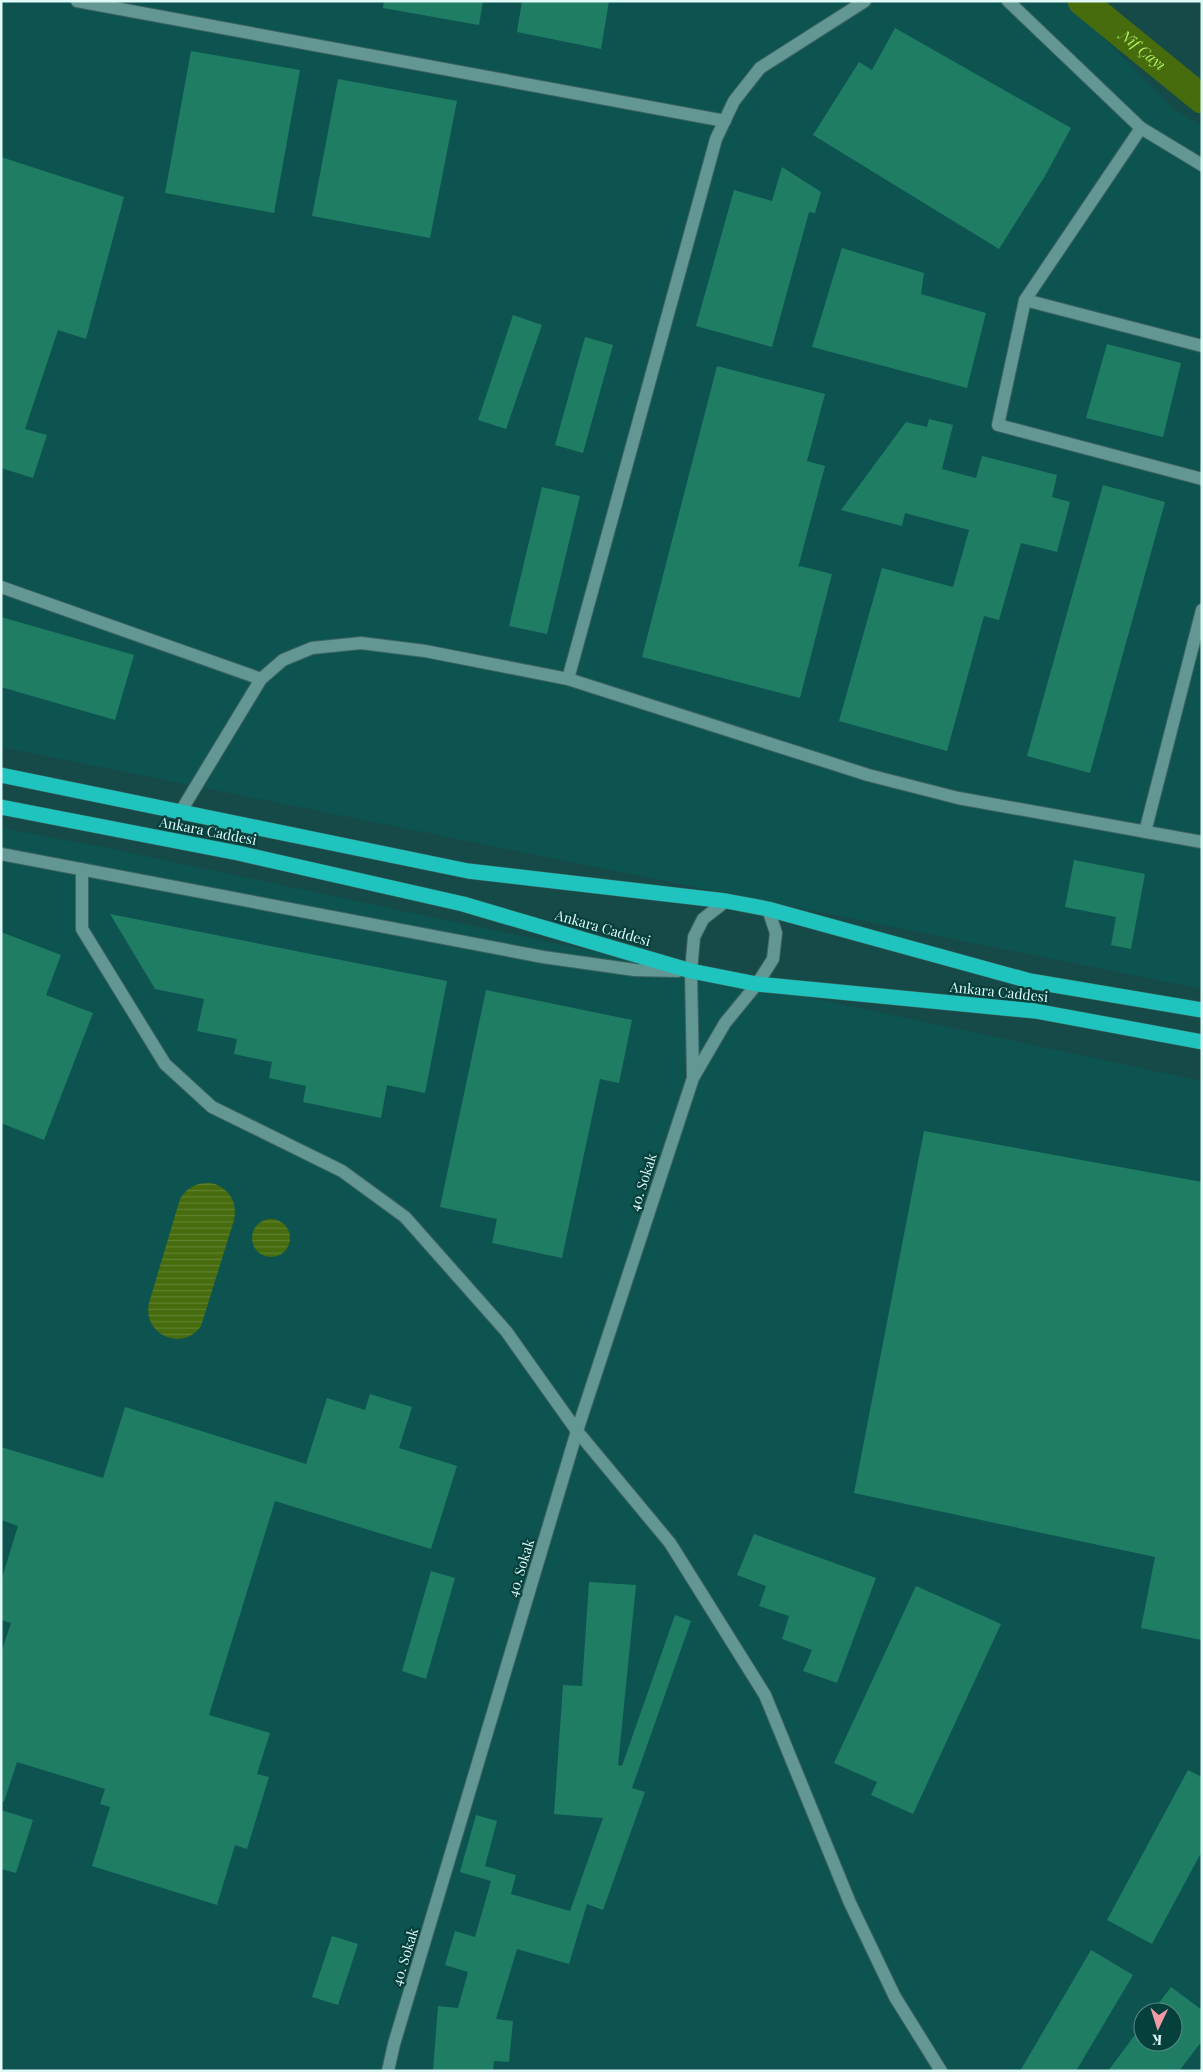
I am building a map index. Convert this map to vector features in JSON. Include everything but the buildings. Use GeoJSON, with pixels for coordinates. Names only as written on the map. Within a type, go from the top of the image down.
{"type":"FeatureCollection","features":[{"type":"Feature","properties":{"kind":"highway","name":"Ankara Caddesi"},"geometry":{"type":"LineString","coordinates":[[1,775],[468,871],[726,900],[768,909],[1030,980],[1202,1010]]}},
{"type":"Feature","properties":{"kind":"highway","name":"Ankara Caddesi"},"geometry":{"type":"LineString","coordinates":[[1,807],[238,853],[463,904],[691,971],[757,984],[1035,1011],[1202,1042]]}},
{"type":"Feature","properties":{"kind":"street"},"geometry":{"type":"LineString","coordinates":[[77,1],[725,121]]}},
{"type":"Feature","properties":{"kind":"street"},"geometry":{"type":"LineString","coordinates":[[568,679],[716,140],[734,101],[760,68],[865,1]]}},
{"type":"Feature","properties":{"kind":"street"},"geometry":{"type":"LineString","coordinates":[[1008,1],[1141,128],[1202,164]]}},
{"type":"Feature","properties":{"kind":"street"},"geometry":{"type":"LineString","coordinates":[[1141,128],[1025,300],[998,425],[1202,479]]}},
{"type":"Feature","properties":{"kind":"street"},"geometry":{"type":"LineString","coordinates":[[1025,300],[1202,346]]}},
{"type":"Feature","properties":{"kind":"street"},"geometry":{"type":"LineString","coordinates":[[1,587],[261,680]]}},
{"type":"Feature","properties":{"kind":"street"},"geometry":{"type":"LineString","coordinates":[[1145,832],[1202,610]]}},
{"type":"Feature","properties":{"kind":"street"},"geometry":{"type":"LineString","coordinates":[[181,811],[261,680],[283,660],[312,648],[361,643],[425,651],[568,679],[868,775],[958,798],[1202,842]]}},
{"type":"Feature","properties":{"kind":"street"},"geometry":{"type":"LineString","coordinates":[[1,854],[543,957],[635,970],[691,971]]}},
{"type":"Feature","properties":{"kind":"street"},"geometry":{"type":"LineString","coordinates":[[82,869],[82,930],[165,1064],[212,1107],[342,1171],[404,1217],[506,1331],[577,1431],[670,1543],[764,1695],[850,1903],[895,1997],[941,2071]]}},
{"type":"Feature","properties":{"kind":"street"},"geometry":{"type":"LineString","coordinates":[[693,1078],[691,971],[694,937],[704,919],[726,900]]}},
{"type":"Feature","properties":{"kind":"street"},"geometry":{"type":"LineString","coordinates":[[693,1078],[725,1023],[757,984],[773,959],[776,934],[768,909]]}},
{"type":"Feature","properties":{"kind":"street","name":"40. Sokak"},"geometry":{"type":"LineString","coordinates":[[388,2071],[400,2025],[577,1431],[693,1078]]}},
{"type":"Feature","properties":{"kind":"shaded area"},"geometry":{"type":"Polygon","coordinates":[[[1,1],[1067,1],[1176,111],[1202,125],[1202,989],[1,747],[1,1]]]}},
{"type":"Feature","properties":{"kind":"shaded area"},"geometry":{"type":"Polygon","coordinates":[[[1,828],[112,849],[1202,1081],[1202,2071],[1,2071],[1,828]]]}},
{"type":"Feature","properties":{"kind":"shaded area"},"geometry":{"type":"Polygon","coordinates":[[[201,1183],[211,1183],[227,1191],[233,1201],[234,1220],[201,1326],[193,1334],[184,1338],[174,1339],[157,1331],[148,1314],[149,1303],[180,1199],[193,1186],[201,1183]]]}},
{"type":"Feature","properties":{"kind":"shaded area"},"geometry":{"type":"Polygon","coordinates":[[[271,1219],[284,1225],[290,1238],[284,1251],[271,1257],[258,1251],[252,1238],[258,1225],[271,1219]]]}},
{"type":"Feature","properties":{"kind":"waterway","name":"Nif Çayı"},"geometry":{"type":"LineString","coordinates":[[1082,1],[1202,99]]}}]}
